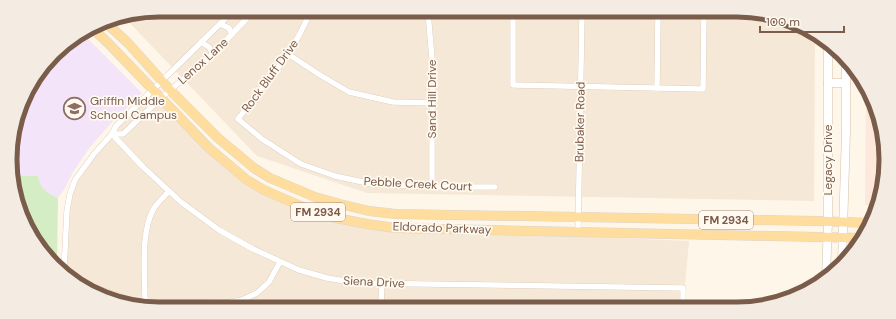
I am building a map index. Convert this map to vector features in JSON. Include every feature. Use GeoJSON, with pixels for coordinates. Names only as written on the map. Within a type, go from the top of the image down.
{"type":"FeatureCollection","features":[{"type":"Feature","properties":{"kind":"main road","name":"Eldorado Parkway"},"geometry":{"type":"LineString","coordinates":[[110,26],[128,43],[170,90],[218,138],[254,168],[270,178],[315,197],[340,204],[369,211],[396,214],[864,223]]}},
{"type":"Feature","properties":{"kind":"main road","name":"Eldorado Parkway"},"geometry":{"type":"LineString","coordinates":[[96,32],[209,148],[247,180],[264,190],[310,210],[336,218],[395,228],[856,238]]}},
{"type":"Feature","properties":{"kind":"main road","name":"Legacy Drive"},"geometry":{"type":"LineString","coordinates":[[826,270],[828,221],[828,50]]}},
{"type":"Feature","properties":{"kind":"main road","name":"Legacy Drive"},"geometry":{"type":"LineString","coordinates":[[842,255],[846,132],[846,68]]}},
{"type":"Feature","properties":{"kind":"main road"},"geometry":{"type":"LineString","coordinates":[[828,83],[846,83]]}},
{"type":"Feature","properties":{"kind":"street","name":"Lenox Lane"},"geometry":{"type":"LineString","coordinates":[[64,265],[67,210],[70,194],[75,180],[94,154],[112,134],[116,126],[227,17]]}},
{"type":"Feature","properties":{"kind":"street","name":"Lenox Lane"},"geometry":{"type":"LineString","coordinates":[[112,134],[122,134],[170,90],[213,54],[248,17]]}},
{"type":"Feature","properties":{"kind":"street","name":"Rock Bluff Drive"},"geometry":{"type":"LineString","coordinates":[[238,119],[288,54],[308,17]]}},
{"type":"Feature","properties":{"kind":"street","name":"Sand Hill Drive"},"geometry":{"type":"LineString","coordinates":[[428,17],[433,70],[432,187]]}},
{"type":"Feature","properties":{"kind":"street"},"geometry":{"type":"LineString","coordinates":[[513,17],[513,85],[703,89],[704,17]]}},
{"type":"Feature","properties":{"kind":"street","name":"Brubaker Road"},"geometry":{"type":"LineString","coordinates":[[578,231],[582,17]]}},
{"type":"Feature","properties":{"kind":"street"},"geometry":{"type":"LineString","coordinates":[[657,88],[658,17]]}},
{"type":"Feature","properties":{"kind":"street"},"geometry":{"type":"LineString","coordinates":[[220,24],[229,28],[232,34]]}},
{"type":"Feature","properties":{"kind":"street"},"geometry":{"type":"LineString","coordinates":[[201,42],[209,47],[213,54]]}},
{"type":"Feature","properties":{"kind":"street"},"geometry":{"type":"LineString","coordinates":[[288,54],[349,92],[394,102],[432,103]]}},
{"type":"Feature","properties":{"kind":"street","name":"Pebble Creek Court"},"geometry":{"type":"LineString","coordinates":[[238,119],[262,139],[301,164],[335,176],[372,184],[432,187],[495,187]]}},
{"type":"Feature","properties":{"kind":"street","name":"Siena Drive"},"geometry":{"type":"LineString","coordinates":[[112,134],[143,167],[181,202],[219,230],[253,249],[299,270],[327,278],[357,283],[683,288],[683,302]]}},
{"type":"Feature","properties":{"kind":"street"},"geometry":{"type":"LineString","coordinates":[[145,301],[144,241],[147,226],[154,207],[169,191]]}},
{"type":"Feature","properties":{"kind":"street"},"geometry":{"type":"LineString","coordinates":[[231,302],[242,300],[257,293],[269,282],[280,262]]}},
{"type":"Feature","properties":{"kind":"street"},"geometry":{"type":"LineString","coordinates":[[381,302],[382,283]]}},
{"type":"Feature","properties":{"kind":"street"},"geometry":{"type":"LineString","coordinates":[[100,289],[111,293]]}},
{"type":"Feature","properties":{"kind":"shaded area"},"geometry":{"type":"Polygon","coordinates":[[[150,17],[746,17],[773,22],[791,28],[815,40],[814,201],[367,193],[257,156],[128,21],[150,17]]]}},
{"type":"Feature","properties":{"kind":"shaded area","name":"Griffin Middle School Campus"},"geometry":{"type":"Polygon","coordinates":[[[86,37],[142,93],[112,122],[90,147],[58,198],[45,191],[40,184],[38,176],[18,176],[18,141],[28,105],[36,88],[46,73],[66,52],[86,37]]]}},
{"type":"Feature","properties":{"kind":"shaded area"},"geometry":{"type":"Polygon","coordinates":[[[153,90],[209,148],[263,190],[310,210],[395,228],[689,241],[683,302],[150,302],[123,297],[88,283],[64,265],[67,210],[75,180],[116,126],[153,90]]]}},
{"type":"Feature","properties":{"kind":"shaded area"},"geometry":{"type":"Polygon","coordinates":[[[866,100],[874,123],[878,141],[879,169],[871,205],[865,205],[866,100]]]}},
{"type":"Feature","properties":{"kind":"green space"},"geometry":{"type":"Polygon","coordinates":[[[18,176],[38,176],[42,188],[58,198],[57,258],[46,246],[32,223],[22,196],[18,176]]]}},
{"type":"Feature","properties":{"kind":"place","name":"Griffin Middle School Campus"},"geometry":{"type":"Point","coordinates":[74,108]}}]}
